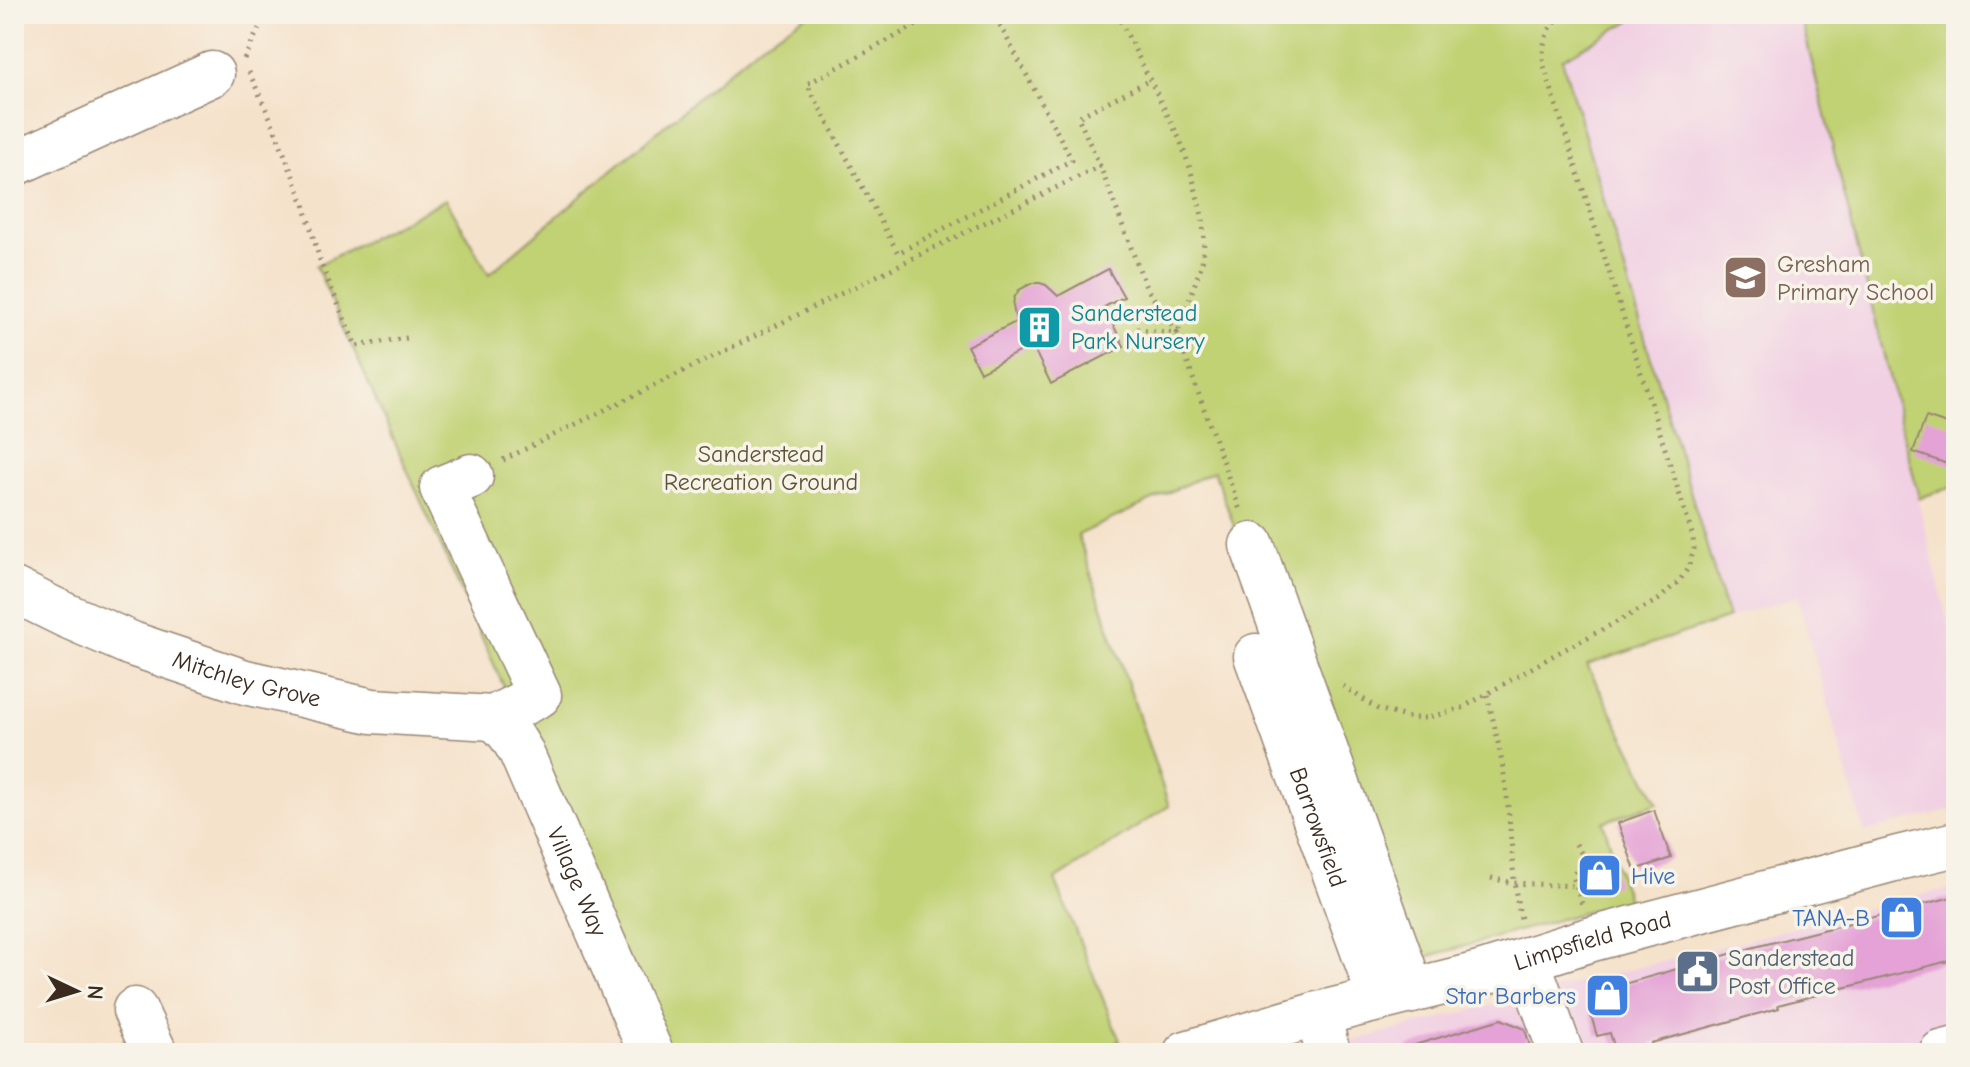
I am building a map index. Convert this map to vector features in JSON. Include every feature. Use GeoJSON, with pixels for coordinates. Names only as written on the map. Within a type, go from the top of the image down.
{"type":"FeatureCollection","features":[{"type":"Feature","properties":{"kind":"street"},"geometry":{"type":"LineString","coordinates":[[14,164],[212,74]]}},
{"type":"Feature","properties":{"kind":"street"},"geometry":{"type":"LineString","coordinates":[[471,476],[442,488],[539,695],[493,718]]}},
{"type":"Feature","properties":{"kind":"street"},"geometry":{"type":"LineString","coordinates":[[1252,545],[1396,995]]}},
{"type":"Feature","properties":{"kind":"street","name":"Mitchley Grove"},"geometry":{"type":"LineString","coordinates":[[14,590],[132,644],[245,682],[372,711],[493,718]]}},
{"type":"Feature","properties":{"kind":"street","name":"Barrowsfield"},"geometry":{"type":"LineString","coordinates":[[1256,656],[1396,995]]}},
{"type":"Feature","properties":{"kind":"street","name":"Village Way"},"geometry":{"type":"LineString","coordinates":[[493,718],[502,723],[521,752],[651,1053]]}},
{"type":"Feature","properties":{"kind":"street","name":"Limpsfield Road"},"geometry":{"type":"LineString","coordinates":[[1186,1053],[1323,1034],[1396,995],[1483,973],[1592,939],[1956,844]]}},
{"type":"Feature","properties":{"kind":"street"},"geometry":{"type":"LineString","coordinates":[[1527,959],[1561,1053]]}},
{"type":"Feature","properties":{"kind":"street"},"geometry":{"type":"LineString","coordinates":[[135,1010],[155,1053]]}},
{"type":"Feature","properties":{"kind":"street"},"geometry":{"type":"LineString","coordinates":[[1941,1053],[1956,1049]]}},
{"type":"Feature","properties":{"kind":"path"},"geometry":{"type":"LineString","coordinates":[[266,14],[244,61],[277,134],[304,204],[321,264],[354,342],[362,347],[407,338]]}},
{"type":"Feature","properties":{"kind":"path"},"geometry":{"type":"LineString","coordinates":[[937,14],[807,84],[898,253],[1072,160],[994,14]]}},
{"type":"Feature","properties":{"kind":"path"},"geometry":{"type":"LineString","coordinates":[[1117,14],[1180,140],[1203,220],[1202,263],[1177,333]]}},
{"type":"Feature","properties":{"kind":"path"},"geometry":{"type":"LineString","coordinates":[[1337,682],[1378,709],[1410,718],[1427,718],[1453,711],[1658,600],[1680,580],[1692,560],[1693,537],[1544,66],[1546,33],[1563,14]]}},
{"type":"Feature","properties":{"kind":"path"},"geometry":{"type":"LineString","coordinates":[[1150,80],[1078,117],[1146,287],[1177,333],[1252,545]]}},
{"type":"Feature","properties":{"kind":"path"},"geometry":{"type":"LineString","coordinates":[[471,476],[1100,166]]}},
{"type":"Feature","properties":{"kind":"path"},"geometry":{"type":"LineString","coordinates":[[984,206],[991,219]]}},
{"type":"Feature","properties":{"kind":"path"},"geometry":{"type":"LineString","coordinates":[[1137,329],[1177,333]]}},
{"type":"Feature","properties":{"kind":"path"},"geometry":{"type":"LineString","coordinates":[[1487,695],[1505,782],[1513,883],[1527,959]]}},
{"type":"Feature","properties":{"kind":"path"},"geometry":{"type":"LineString","coordinates":[[1576,844],[1584,858],[1573,876],[1592,939]]}},
{"type":"Feature","properties":{"kind":"path"},"geometry":{"type":"LineString","coordinates":[[1491,878],[1513,883],[1576,886]]}},
{"type":"Feature","properties":{"kind":"shaded area","name":"Gresham Primary School"},"geometry":{"type":"Polygon","coordinates":[[[1642,14],[1800,14],[1956,656],[1956,808],[1864,832],[1797,596],[1728,618],[1561,59],[1642,14]]]}},
{"type":"Feature","properties":{"kind":"shaded area"},"geometry":{"type":"Polygon","coordinates":[[[1956,888],[1956,1037],[1892,1053],[1338,1053],[1336,1045],[1956,888]]]}},
{"type":"Feature","properties":{"kind":"green space","name":"Sanderstead Recreation Ground"},"geometry":{"type":"Polygon","coordinates":[[[809,14],[1642,14],[1562,59],[1728,618],[1587,665],[1658,803],[1603,822],[1628,900],[1394,966],[1214,471],[1078,535],[1169,806],[1055,880],[1120,1041],[1081,1053],[661,1053],[509,698],[316,266],[446,199],[489,274],[761,44],[809,14]]]}},
{"type":"Feature","properties":{"kind":"green space"},"geometry":{"type":"Polygon","coordinates":[[[1800,14],[1956,14],[1956,486],[1919,498],[1800,14]]]}},
{"type":"Feature","properties":{"kind":"building","name":"Sanderstead Park Nursery"},"geometry":{"type":"Polygon","coordinates":[[[1108,269],[1124,297],[1104,307],[1124,346],[1051,384],[1032,345],[980,372],[967,346],[1016,322],[1013,306],[1019,290],[1032,283],[1040,283],[1058,296],[1108,269]]]}},
{"type":"Feature","properties":{"kind":"building"},"geometry":{"type":"Polygon","coordinates":[[[1926,417],[1956,427],[1956,467],[1913,452],[1926,417]]]}},
{"type":"Feature","properties":{"kind":"building"},"geometry":{"type":"Polygon","coordinates":[[[1654,810],[1671,858],[1635,870],[1618,823],[1654,810]]]}},
{"type":"Feature","properties":{"kind":"building","name":"Hive"},"geometry":{"type":"Polygon","coordinates":[[[1610,859],[1618,884],[1589,893],[1581,869],[1610,859]]]}},
{"type":"Feature","properties":{"kind":"building"},"geometry":{"type":"Polygon","coordinates":[[[1956,896],[1956,959],[1778,1005],[1779,1008],[1651,1043],[1652,1048],[1634,1053],[1616,1053],[1610,1033],[1597,1036],[1588,1005],[1592,993],[1751,948],[1956,896]]]}},
{"type":"Feature","properties":{"kind":"building"},"geometry":{"type":"Polygon","coordinates":[[[1501,1019],[1525,1029],[1532,1053],[1409,1053],[1408,1047],[1501,1019]]]}},
{"type":"Feature","properties":{"kind":"place","name":"Gresham Primary School"},"geometry":{"type":"Point","coordinates":[1746,278]}},
{"type":"Feature","properties":{"kind":"place","name":"Sanderstead Park Nursery"},"geometry":{"type":"Point","coordinates":[1040,327]}},
{"type":"Feature","properties":{"kind":"place","name":"Hive"},"geometry":{"type":"Point","coordinates":[1600,876]}},
{"type":"Feature","properties":{"kind":"place","name":"TANA-B"},"geometry":{"type":"Point","coordinates":[1901,918]}},
{"type":"Feature","properties":{"kind":"place","name":"Sanderstead Post Office"},"geometry":{"type":"Point","coordinates":[1697,972]}},
{"type":"Feature","properties":{"kind":"place","name":"Star Barbers"},"geometry":{"type":"Point","coordinates":[1607,996]}}]}
